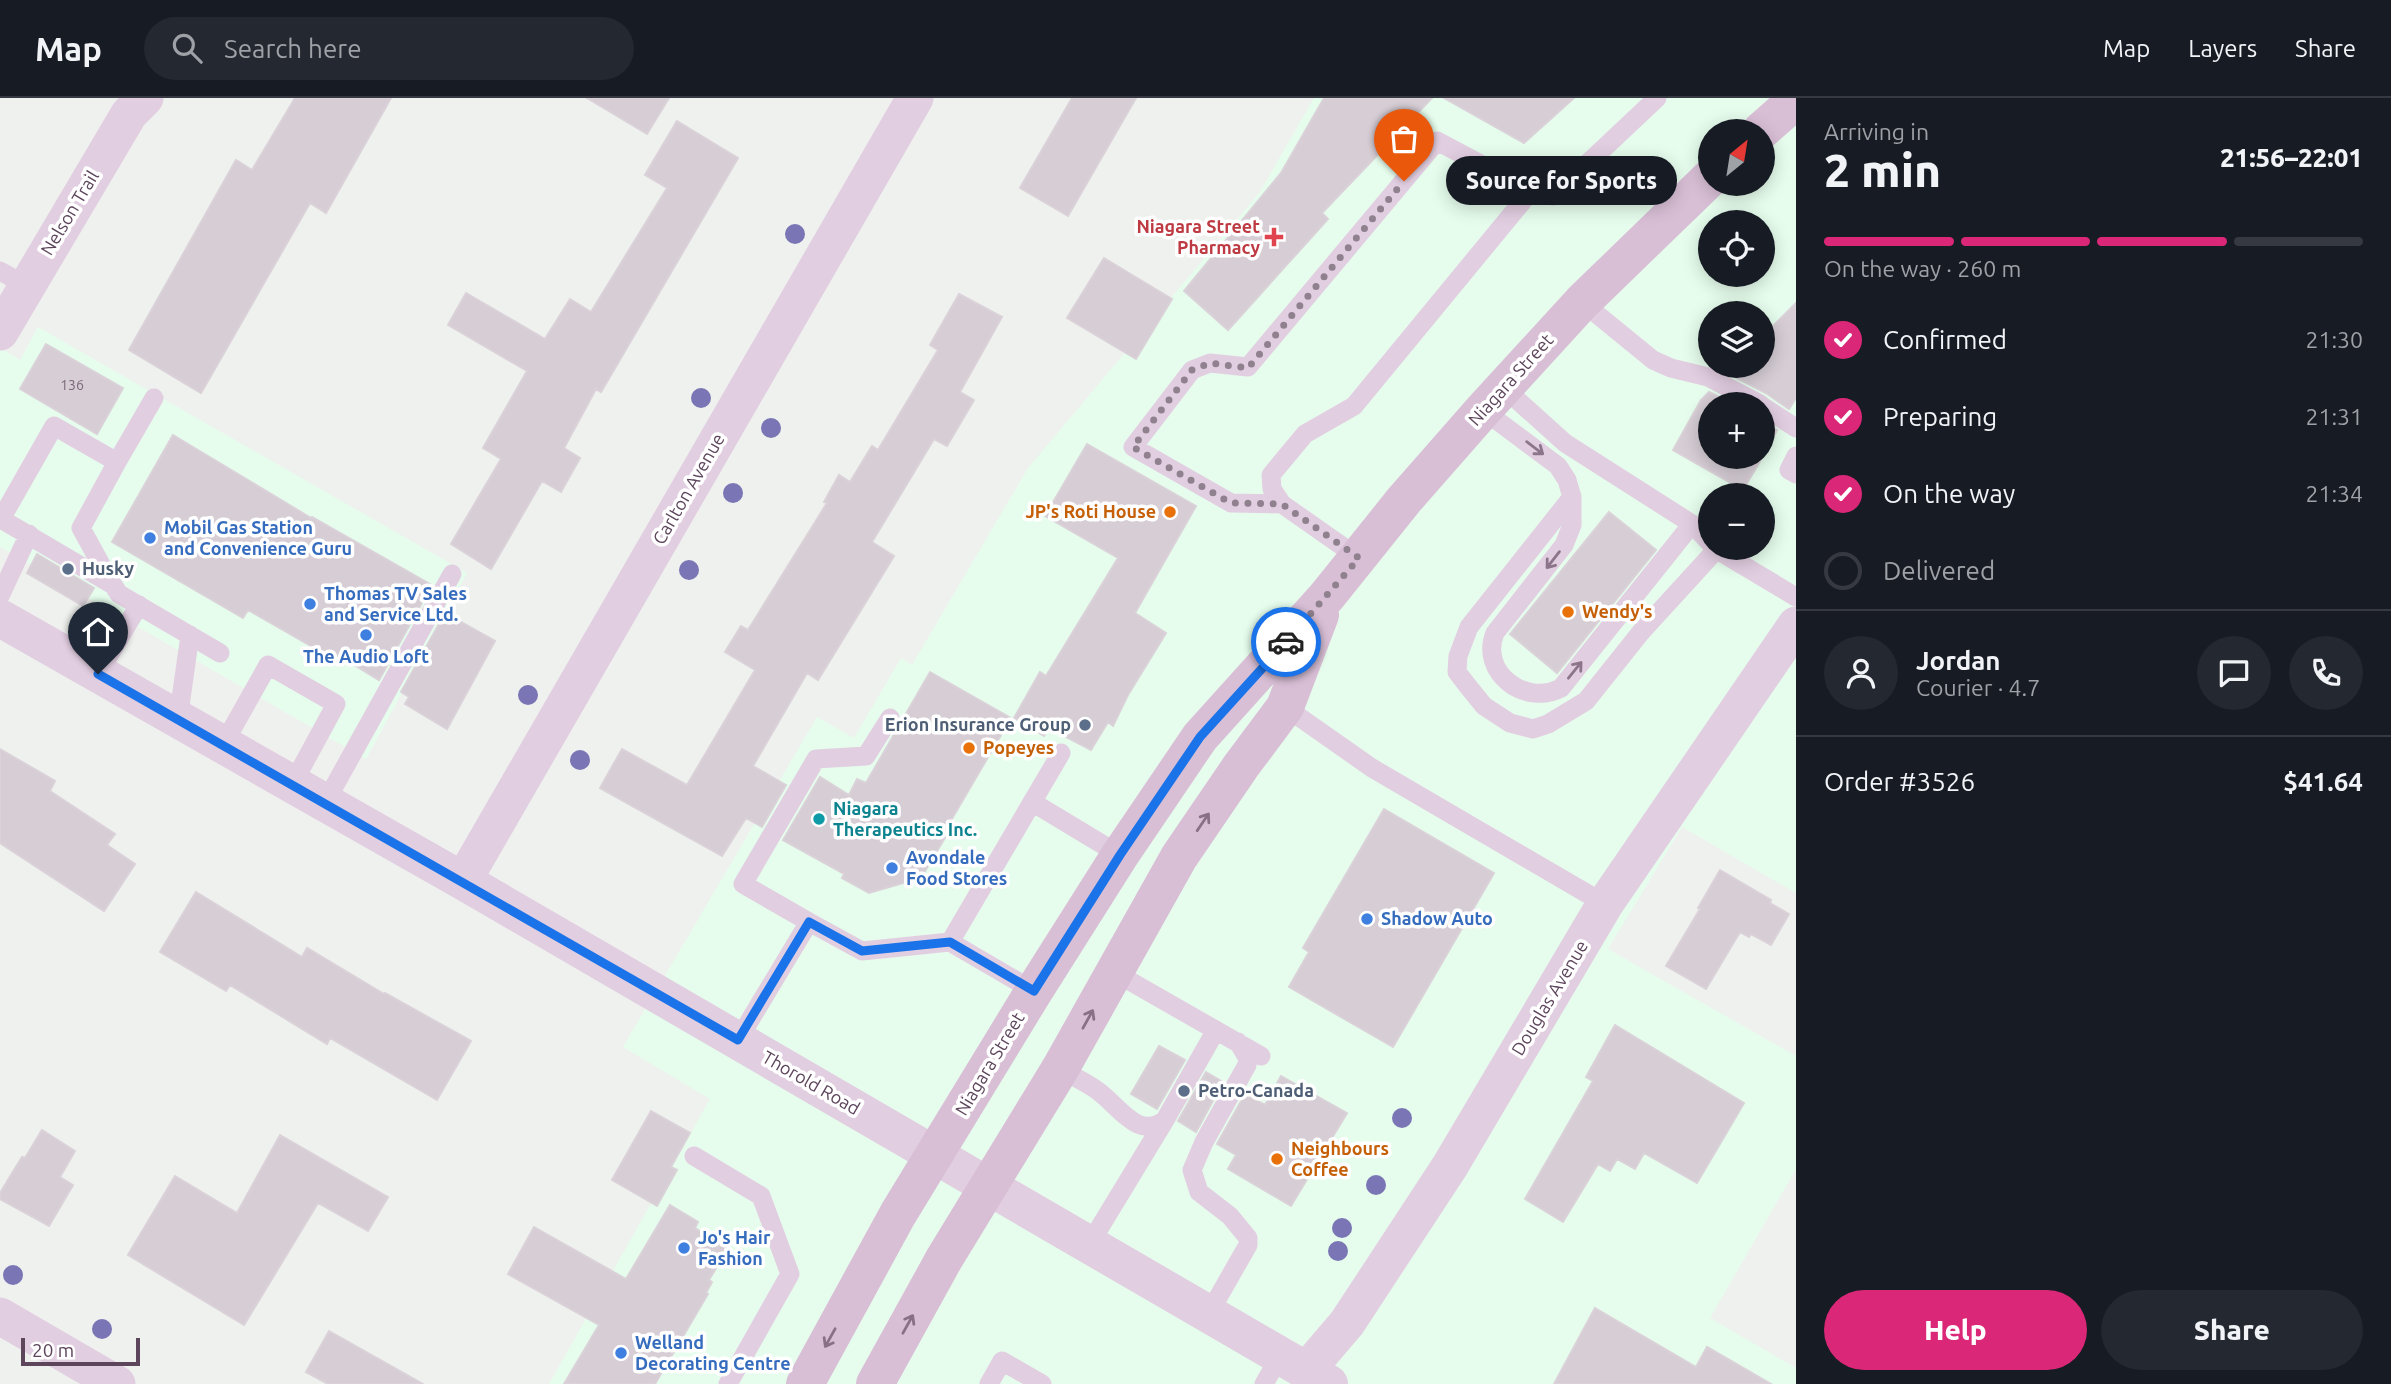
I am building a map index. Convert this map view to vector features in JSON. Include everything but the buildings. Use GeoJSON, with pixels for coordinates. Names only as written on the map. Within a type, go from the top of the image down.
{"type":"FeatureCollection","features":[{"type":"Feature","properties":{"kind":"main road"},"geometry":{"type":"LineString","coordinates":[[1775,119],[1796,100]]}},
{"type":"Feature","properties":{"kind":"main road","name":"Niagara Street"},"geometry":{"type":"LineString","coordinates":[[805,1384],[898,1214],[1034,991],[1120,855],[1200,737],[1327,596],[1404,500],[1582,302],[1698,190]]}},
{"type":"Feature","properties":{"kind":"main road","name":"Niagara Street"},"geometry":{"type":"LineString","coordinates":[[875,1384],[944,1259],[1060,1069],[1179,857],[1285,707],[1327,596]]}},
{"type":"Feature","properties":{"kind":"street","name":"Nelson Trail"},"geometry":{"type":"LineString","coordinates":[[0,332],[14,278],[129,114],[145,98]]}},
{"type":"Feature","properties":{"kind":"street","name":"Carlton Avenue"},"geometry":{"type":"LineString","coordinates":[[463,881],[915,98]]}},
{"type":"Feature","properties":{"kind":"street","name":"Thorold Road"},"geometry":{"type":"LineString","coordinates":[[0,618],[463,881],[989,1186],[1208,1315],[1295,1374]]}},
{"type":"Feature","properties":{"kind":"street","name":"Douglas Avenue"},"geometry":{"type":"LineString","coordinates":[[1295,1374],[1347,1323],[1450,1166],[1605,904],[1796,625]]}},
{"type":"Feature","properties":{"kind":"street"},"geometry":{"type":"LineString","coordinates":[[0,1316],[117,1384]]}},
{"type":"Feature","properties":{"kind":"lane"},"geometry":{"type":"LineString","coordinates":[[1282,504],[1231,503],[1133,447],[1192,370],[1210,363],[1248,368],[1437,141],[1531,191],[1553,197],[1657,98]]}},
{"type":"Feature","properties":{"kind":"lane"},"geometry":{"type":"LineString","coordinates":[[1359,558],[1282,504],[1272,489],[1271,475],[1305,434],[1354,406],[1531,191]]}},
{"type":"Feature","properties":{"kind":"lane"},"geometry":{"type":"LineString","coordinates":[[1582,302],[1653,360],[1671,368],[1708,377],[1736,392]]}},
{"type":"Feature","properties":{"kind":"lane"},"geometry":{"type":"LineString","coordinates":[[154,398],[81,527],[119,594],[220,653]]}},
{"type":"Feature","properties":{"kind":"lane"},"geometry":{"type":"LineString","coordinates":[[1494,399],[1692,524],[1698,531]]}},
{"type":"Feature","properties":{"kind":"lane"},"geometry":{"type":"LineString","coordinates":[[1494,399],[1558,466],[1571,489],[1572,497],[1572,525],[1564,545],[1493,639],[1493,655],[1500,672],[1515,687],[1542,695],[1560,688],[1692,524]]}},
{"type":"Feature","properties":{"kind":"lane"},"geometry":{"type":"LineString","coordinates":[[1775,414],[1796,428]]}},
{"type":"Feature","properties":{"kind":"lane"},"geometry":{"type":"LineString","coordinates":[[113,585],[0,519],[54,426],[117,462]]}},
{"type":"Feature","properties":{"kind":"lane"},"geometry":{"type":"LineString","coordinates":[[1796,456],[1789,470],[1796,474]]}},
{"type":"Feature","properties":{"kind":"lane"},"geometry":{"type":"LineString","coordinates":[[1572,497],[1469,626],[1458,656],[1457,672],[1467,685],[1484,706],[1510,723],[1532,729],[1548,724],[1586,701],[1702,560]]}},
{"type":"Feature","properties":{"kind":"lane"},"geometry":{"type":"LineString","coordinates":[[0,596],[29,534]]}},
{"type":"Feature","properties":{"kind":"lane"},"geometry":{"type":"LineString","coordinates":[[1735,560],[1796,597]]}},
{"type":"Feature","properties":{"kind":"lane"},"geometry":{"type":"LineString","coordinates":[[325,803],[452,574]]}},
{"type":"Feature","properties":{"kind":"lane"},"geometry":{"type":"LineString","coordinates":[[98,674],[139,605]]}},
{"type":"Feature","properties":{"kind":"lane"},"geometry":{"type":"LineString","coordinates":[[178,720],[190,635]]}},
{"type":"Feature","properties":{"kind":"lane"},"geometry":{"type":"LineString","coordinates":[[223,745],[268,665],[336,704],[292,785]]}},
{"type":"Feature","properties":{"kind":"lane"},"geometry":{"type":"LineString","coordinates":[[1285,707],[1372,768],[1605,904]]}},
{"type":"Feature","properties":{"kind":"lane"},"geometry":{"type":"LineString","coordinates":[[890,718],[866,756],[816,759],[743,884],[862,951],[950,942],[1034,991]]}},
{"type":"Feature","properties":{"kind":"lane"},"geometry":{"type":"LineString","coordinates":[[950,942],[1061,752]]}},
{"type":"Feature","properties":{"kind":"lane"},"geometry":{"type":"LineString","coordinates":[[1032,802],[1120,855]]}},
{"type":"Feature","properties":{"kind":"lane"},"geometry":{"type":"LineString","coordinates":[[738,1040],[809,922]]}},
{"type":"Feature","properties":{"kind":"lane"},"geometry":{"type":"LineString","coordinates":[[1114,972],[1261,1056]]}},
{"type":"Feature","properties":{"kind":"lane"},"geometry":{"type":"LineString","coordinates":[[1088,1245],[1165,1120],[1216,1030]]}},
{"type":"Feature","properties":{"kind":"lane"},"geometry":{"type":"LineString","coordinates":[[1208,1315],[1248,1245],[1248,1238],[1230,1216],[1199,1192],[1192,1170],[1204,1142],[1247,1065],[1245,1052],[1238,1042]]}},
{"type":"Feature","properties":{"kind":"lane"},"geometry":{"type":"LineString","coordinates":[[1060,1069],[1099,1091],[1130,1120],[1146,1128],[1157,1126],[1165,1120]]}},
{"type":"Feature","properties":{"kind":"lane"},"geometry":{"type":"LineString","coordinates":[[694,1156],[761,1196],[790,1274],[728,1384]]}},
{"type":"Feature","properties":{"kind":"lane"},"geometry":{"type":"LineString","coordinates":[[989,1384],[1002,1361],[1042,1384]]}},
{"type":"Feature","properties":{"kind":"shaded area"},"geometry":{"type":"Polygon","coordinates":[[[1314,98],[1796,98],[1796,893],[1682,827],[1608,949],[1796,1056],[1796,1169],[1710,1318],[1796,1368],[1796,1384],[549,1384],[710,1099],[623,1047],[817,717],[854,738],[901,658],[912,665],[1028,468],[1260,192],[1314,98]]]}},
{"type":"Feature","properties":{"kind":"shaded area"},"geometry":{"type":"Polygon","coordinates":[[[38,327],[467,573],[366,759],[0,547],[0,348],[20,360],[38,327]]]}},
{"type":"Feature","properties":{"kind":"way so far"},"geometry":{"type":"LineString","coordinates":[[1286,642],[1359,558],[1282,504],[1231,503],[1133,447],[1192,370],[1210,363],[1248,368],[1404,181]]}},
{"type":"Feature","properties":{"kind":"place","name":"Source for Sports"},"geometry":{"type":"Point","coordinates":[1404,181]}},
{"type":"Feature","properties":{"kind":"place","name":"Niagara Street Pharmacy"},"geometry":{"type":"Point","coordinates":[1274,237]}},
{"type":"Feature","properties":{"kind":"place","name":"JP's Roti House"},"geometry":{"type":"Point","coordinates":[1170,512]}},
{"type":"Feature","properties":{"kind":"place","name":"Mobil Gas Station and Convenience Guru"},"geometry":{"type":"Point","coordinates":[150,538]}},
{"type":"Feature","properties":{"kind":"place","name":"Husky"},"geometry":{"type":"Point","coordinates":[68,569]}},
{"type":"Feature","properties":{"kind":"place","name":"Thomas TV Sales and Service Ltd."},"geometry":{"type":"Point","coordinates":[310,604]}},
{"type":"Feature","properties":{"kind":"place","name":"Wendy's"},"geometry":{"type":"Point","coordinates":[1568,612]}},
{"type":"Feature","properties":{"kind":"place","name":"The Audio Loft"},"geometry":{"type":"Point","coordinates":[366,635]}},
{"type":"Feature","properties":{"kind":"place","name":"Erion Insurance Group"},"geometry":{"type":"Point","coordinates":[1085,725]}},
{"type":"Feature","properties":{"kind":"place","name":"Popeyes"},"geometry":{"type":"Point","coordinates":[969,748]}},
{"type":"Feature","properties":{"kind":"place","name":"Niagara Therapeutics Inc."},"geometry":{"type":"Point","coordinates":[819,819]}},
{"type":"Feature","properties":{"kind":"place","name":"Avondale Food Stores"},"geometry":{"type":"Point","coordinates":[892,868]}},
{"type":"Feature","properties":{"kind":"place","name":"Shadow Auto"},"geometry":{"type":"Point","coordinates":[1367,919]}},
{"type":"Feature","properties":{"kind":"place","name":"Petro-Canada"},"geometry":{"type":"Point","coordinates":[1184,1091]}},
{"type":"Feature","properties":{"kind":"place","name":"Neighbours Coffee"},"geometry":{"type":"Point","coordinates":[1277,1159]}},
{"type":"Feature","properties":{"kind":"place","name":"Jo's Hair Fashion"},"geometry":{"type":"Point","coordinates":[684,1248]}},
{"type":"Feature","properties":{"kind":"place","name":"Welland Decorating Centre"},"geometry":{"type":"Point","coordinates":[621,1353]}},
{"type":"Feature","properties":{"kind":"route"},"geometry":{"type":"LineString","coordinates":[[98,674],[738,1040],[809,922],[862,951],[950,942],[1034,991],[1120,855],[1200,737],[1286,642]]}}]}
